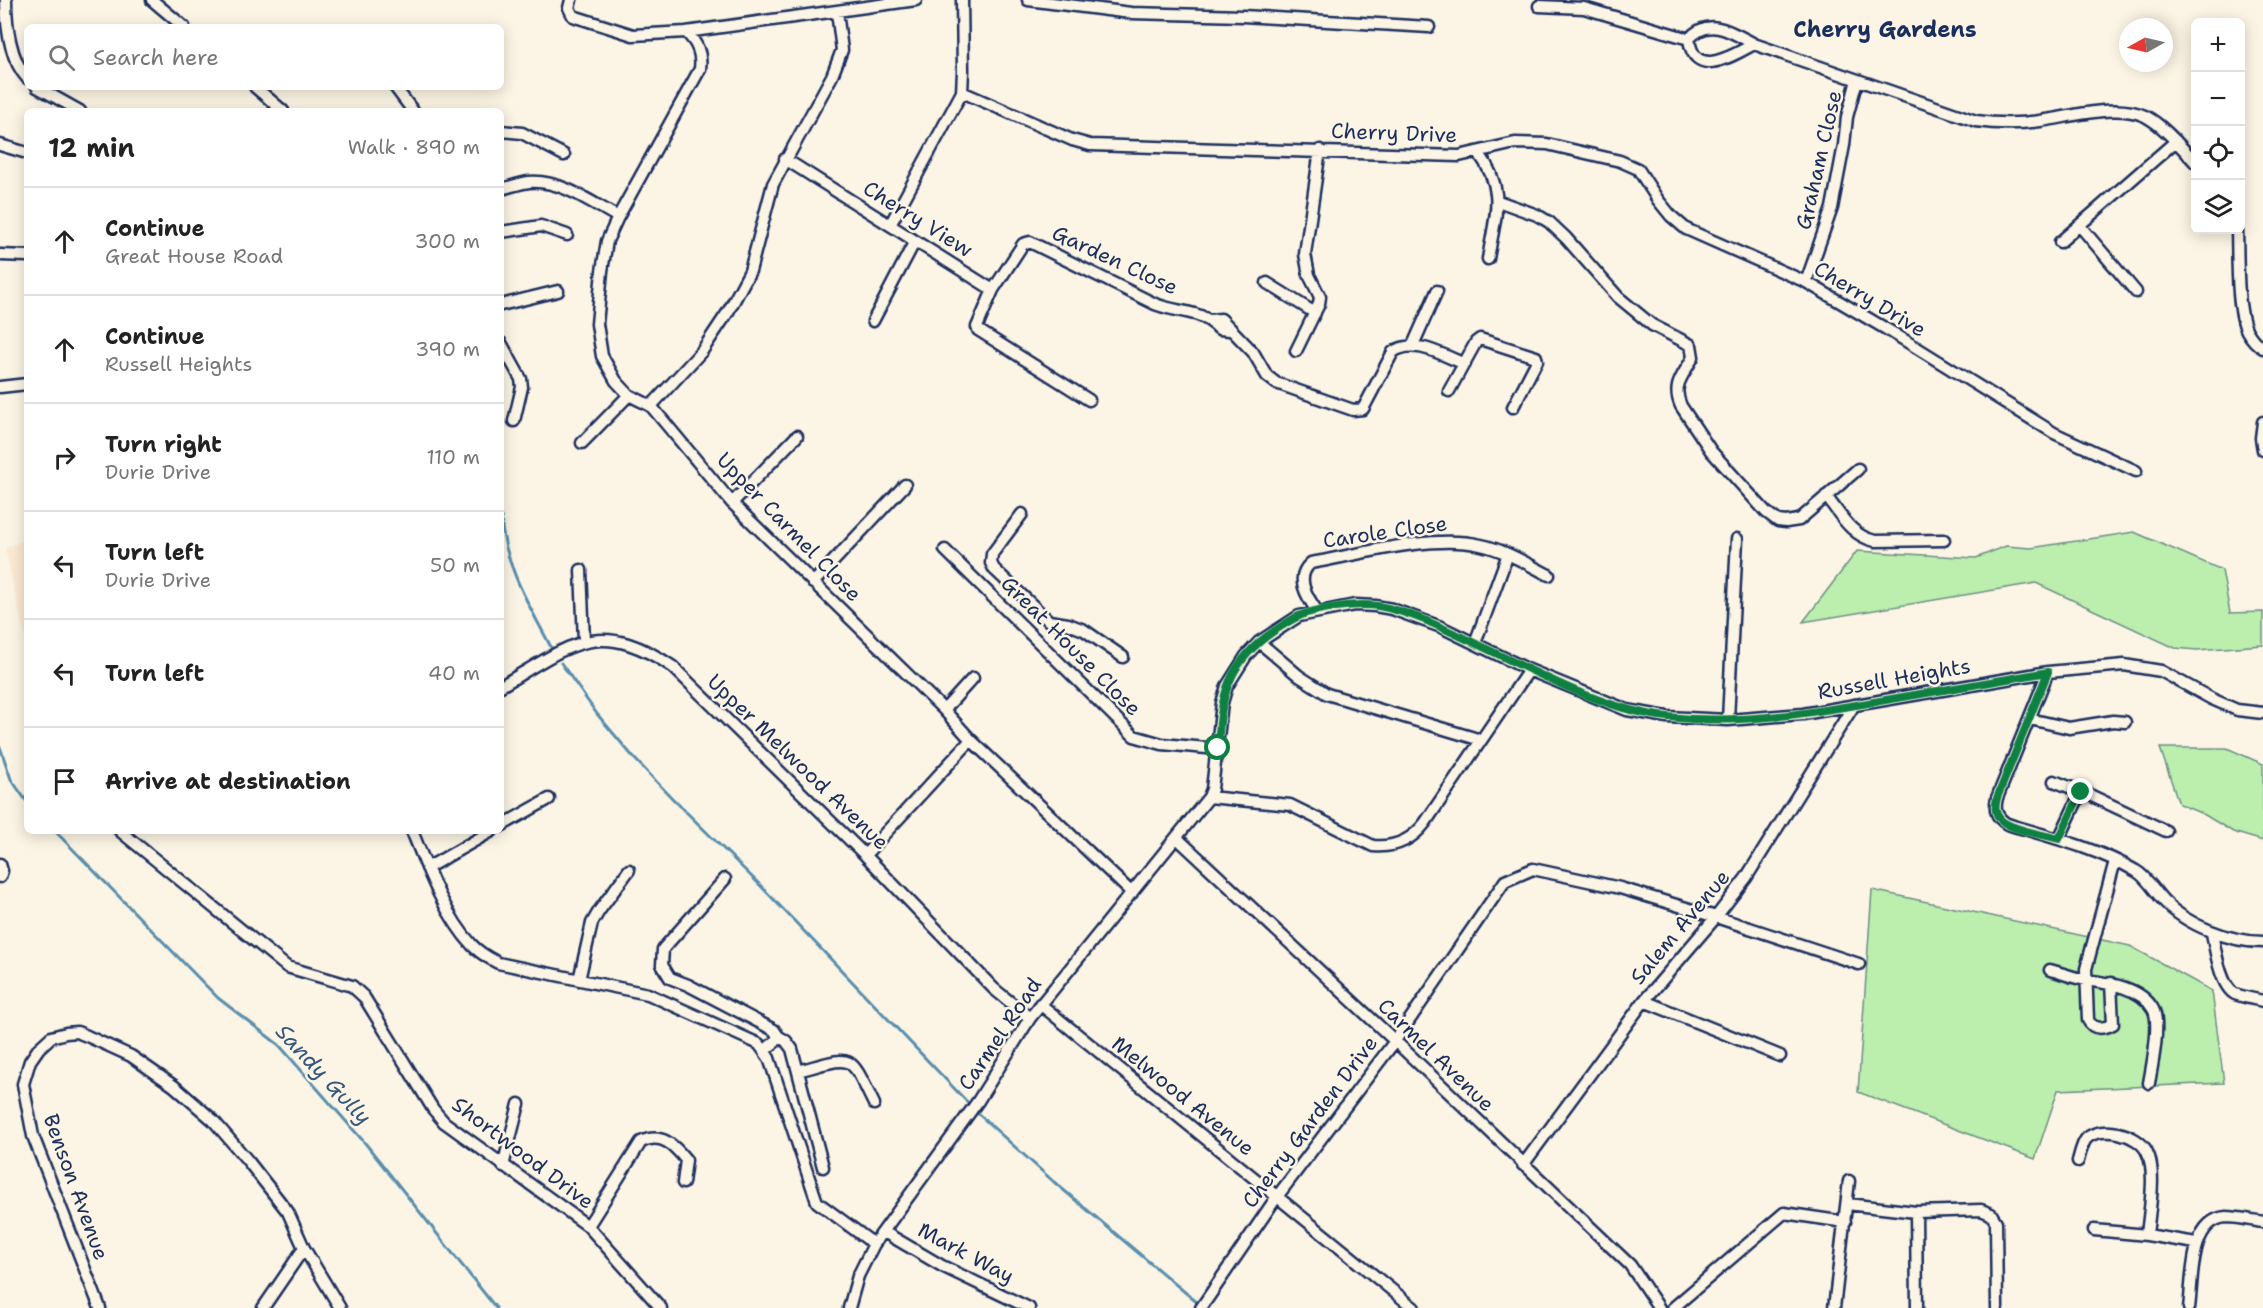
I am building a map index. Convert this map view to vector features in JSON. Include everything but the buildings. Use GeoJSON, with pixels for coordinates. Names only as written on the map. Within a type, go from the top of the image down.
{"type":"FeatureCollection","features":[{"type":"Feature","properties":{"kind":"street"},"geometry":{"type":"LineString","coordinates":[[6,0],[14,53],[24,73]]}},
{"type":"Feature","properties":{"kind":"street"},"geometry":{"type":"LineString","coordinates":[[152,0],[180,24]]}},
{"type":"Feature","properties":{"kind":"street"},"geometry":{"type":"LineString","coordinates":[[571,0],[569,9],[573,16],[633,34],[686,32],[916,0]]}},
{"type":"Feature","properties":{"kind":"street"},"geometry":{"type":"LineString","coordinates":[[890,225],[962,92],[962,0]]}},
{"type":"Feature","properties":{"kind":"street"},"geometry":{"type":"LineString","coordinates":[[1028,0],[1131,13],[1243,16],[1429,27]]}},
{"type":"Feature","properties":{"kind":"street"},"geometry":{"type":"LineString","coordinates":[[1539,6],[1584,8],[1689,39]]}},
{"type":"Feature","properties":{"kind":"street"},"geometry":{"type":"LineString","coordinates":[[651,406],[702,351],[750,271],[773,184],[831,76],[842,50],[837,12]]}},
{"type":"Feature","properties":{"kind":"street"},"geometry":{"type":"LineString","coordinates":[[1689,39],[1703,28],[1712,27],[1731,31],[1754,44],[1857,81],[1942,111],[1993,124],[2038,122],[2092,113],[2121,111],[2135,113],[2146,117],[2176,141],[2191,158]]}},
{"type":"Feature","properties":{"kind":"street","name":"Upper Carmel Close"},"geometry":{"type":"LineString","coordinates":[[686,32],[700,51],[700,69],[618,216],[607,241],[597,324],[602,356],[616,381],[629,395],[651,406],[732,503],[944,710],[971,740],[1132,893]]}},
{"type":"Feature","properties":{"kind":"street"},"geometry":{"type":"LineString","coordinates":[[1689,39],[1690,50],[1703,62],[1725,59],[1754,44]]}},
{"type":"Feature","properties":{"kind":"street","name":"Graham Close"},"geometry":{"type":"LineString","coordinates":[[1806,282],[1832,208],[1847,117],[1857,81]]}},
{"type":"Feature","properties":{"kind":"street"},"geometry":{"type":"LineString","coordinates":[[42,90],[74,108]]}},
{"type":"Feature","properties":{"kind":"street"},"geometry":{"type":"LineString","coordinates":[[258,90],[280,108]]}},
{"type":"Feature","properties":{"kind":"street"},"geometry":{"type":"LineString","coordinates":[[397,90],[410,108]]}},
{"type":"Feature","properties":{"kind":"street","name":"Cherry Drive"},"geometry":{"type":"LineString","coordinates":[[962,92],[1072,140],[1090,145],[1320,150],[1459,156],[1515,143],[1547,144],[1620,160],[1638,169],[1658,200],[1686,229],[1806,282],[2054,432],[2136,471]]}},
{"type":"Feature","properties":{"kind":"street"},"geometry":{"type":"LineString","coordinates":[[504,131],[522,134],[564,155]]}},
{"type":"Feature","properties":{"kind":"street"},"geometry":{"type":"LineString","coordinates":[[2060,242],[2176,141]]}},
{"type":"Feature","properties":{"kind":"street"},"geometry":{"type":"LineString","coordinates":[[0,145],[24,152]]}},
{"type":"Feature","properties":{"kind":"street"},"geometry":{"type":"LineString","coordinates":[[1296,351],[1315,313],[1320,297],[1309,275],[1305,254],[1320,150]]}},
{"type":"Feature","properties":{"kind":"street"},"geometry":{"type":"LineString","coordinates":[[1478,152],[1492,173],[1498,201],[1488,259]]}},
{"type":"Feature","properties":{"kind":"street","name":"Cherry View"},"geometry":{"type":"LineString","coordinates":[[785,159],[993,290]]}},
{"type":"Feature","properties":{"kind":"street"},"geometry":{"type":"LineString","coordinates":[[504,188],[528,182],[544,182],[560,186],[618,216]]}},
{"type":"Feature","properties":{"kind":"street"},"geometry":{"type":"LineString","coordinates":[[1498,201],[1537,215],[1549,222],[1618,297],[1653,325],[1691,345],[1694,357],[1677,384],[1677,398],[1711,451],[1771,517],[1786,522],[1799,520],[1858,469]]}},
{"type":"Feature","properties":{"kind":"street"},"geometry":{"type":"LineString","coordinates":[[504,232],[541,226],[567,235]]}},
{"type":"Feature","properties":{"kind":"street"},"geometry":{"type":"LineString","coordinates":[[2080,226],[2136,292]]}},
{"type":"Feature","properties":{"kind":"street"},"geometry":{"type":"LineString","coordinates":[[2237,234],[2240,289],[2246,330],[2263,348]]}},
{"type":"Feature","properties":{"kind":"street"},"geometry":{"type":"LineString","coordinates":[[873,321],[915,240]]}},
{"type":"Feature","properties":{"kind":"street","name":"Garden Close"},"geometry":{"type":"LineString","coordinates":[[993,290],[1023,244],[1030,242],[1155,304],[1197,313],[1210,320],[1219,329],[1230,330],[1252,352],[1268,376],[1276,383],[1359,411],[1365,406],[1394,352],[1413,345]]}},
{"type":"Feature","properties":{"kind":"street"},"geometry":{"type":"LineString","coordinates":[[0,255],[24,256]]}},
{"type":"Feature","properties":{"kind":"street"},"geometry":{"type":"LineString","coordinates":[[1267,283],[1315,313]]}},
{"type":"Feature","properties":{"kind":"street"},"geometry":{"type":"LineString","coordinates":[[993,290],[977,327],[978,330],[1089,400]]}},
{"type":"Feature","properties":{"kind":"street"},"geometry":{"type":"LineString","coordinates":[[504,304],[558,291]]}},
{"type":"Feature","properties":{"kind":"street"},"geometry":{"type":"LineString","coordinates":[[1437,291],[1413,345],[1465,364]]}},
{"type":"Feature","properties":{"kind":"street"},"geometry":{"type":"LineString","coordinates":[[1449,392],[1476,342],[1480,339],[1536,357],[1537,361],[1513,407]]}},
{"type":"Feature","properties":{"kind":"street"},"geometry":{"type":"LineString","coordinates":[[504,348],[521,379],[522,387],[514,421]]}},
{"type":"Feature","properties":{"kind":"street"},"geometry":{"type":"LineString","coordinates":[[0,387],[24,384]]}},
{"type":"Feature","properties":{"kind":"street"},"geometry":{"type":"LineString","coordinates":[[582,443],[629,395]]}},
{"type":"Feature","properties":{"kind":"street"},"geometry":{"type":"LineString","coordinates":[[2263,422],[2261,438],[2263,450]]}},
{"type":"Feature","properties":{"kind":"street"},"geometry":{"type":"LineString","coordinates":[[732,503],[797,436]]}},
{"type":"Feature","properties":{"kind":"street"},"geometry":{"type":"LineString","coordinates":[[813,583],[904,485]]}},
{"type":"Feature","properties":{"kind":"street"},"geometry":{"type":"LineString","coordinates":[[1826,496],[1856,533],[1865,538],[1875,541],[1944,540]]}},
{"type":"Feature","properties":{"kind":"street"},"geometry":{"type":"LineString","coordinates":[[1022,514],[990,557],[994,569],[1049,621],[1068,624],[1084,630],[1123,657]]}},
{"type":"Feature","properties":{"kind":"street"},"geometry":{"type":"LineString","coordinates":[[1728,720],[1737,539]]}},
{"type":"Feature","properties":{"kind":"street","name":"Carole Close"},"geometry":{"type":"LineString","coordinates":[[1317,611],[1307,598],[1302,576],[1305,568],[1311,562],[1432,542],[1459,541],[1483,545],[1549,575]]}},
{"type":"Feature","properties":{"kind":"street","name":"Great House Close"},"geometry":{"type":"LineString","coordinates":[[945,549],[1134,736],[1162,744],[1218,748]]}},
{"type":"Feature","properties":{"kind":"street"},"geometry":{"type":"LineString","coordinates":[[1475,643],[1508,555]]}},
{"type":"Feature","properties":{"kind":"street"},"geometry":{"type":"LineString","coordinates":[[581,570],[584,641]]}},
{"type":"Feature","properties":{"kind":"street"},"geometry":{"type":"LineString","coordinates":[[1002,606],[1016,591]]}},
{"type":"Feature","properties":{"kind":"street","name":"Russell Heights"},"geometry":{"type":"LineString","coordinates":[[1209,797],[1218,748],[1221,703],[1227,686],[1245,656],[1259,642],[1299,616],[1355,605],[1383,607],[1441,627],[1529,670],[1627,710],[1667,717],[1728,720],[1803,714],[2048,672],[2124,665],[2161,671],[2237,710],[2263,714]]}},
{"type":"Feature","properties":{"kind":"street","name":"Upper Melwood Avenue"},"geometry":{"type":"LineString","coordinates":[[504,684],[568,647],[584,641],[608,640],[632,644],[653,654],[673,667],[866,855],[994,990],[1030,1018]]}},
{"type":"Feature","properties":{"kind":"street"},"geometry":{"type":"LineString","coordinates":[[1259,642],[1299,676],[1328,694],[1480,740]]}},
{"type":"Feature","properties":{"kind":"street"},"geometry":{"type":"LineString","coordinates":[[1209,797],[1290,805],[1373,846],[1386,847],[1414,837],[1529,670]]}},
{"type":"Feature","properties":{"kind":"street"},"geometry":{"type":"LineString","coordinates":[[2048,672],[1997,798],[1996,814],[2007,824],[2059,839],[2138,872],[2175,913],[2212,933],[2263,942]]}},
{"type":"Feature","properties":{"kind":"street"},"geometry":{"type":"LineString","coordinates":[[944,710],[973,678]]}},
{"type":"Feature","properties":{"kind":"street","name":"Salem Avenue"},"geometry":{"type":"LineString","coordinates":[[1522,1164],[1644,1001],[1716,917],[1746,878],[1854,705]]}},
{"type":"Feature","properties":{"kind":"street"},"geometry":{"type":"LineString","coordinates":[[2030,719],[2069,728],[2114,721],[2126,722]]}},
{"type":"Feature","properties":{"kind":"street"},"geometry":{"type":"LineString","coordinates":[[866,855],[971,740]]}},
{"type":"Feature","properties":{"kind":"street"},"geometry":{"type":"LineString","coordinates":[[2054,781],[2166,831]]}},
{"type":"Feature","properties":{"kind":"street"},"geometry":{"type":"LineString","coordinates":[[2059,839],[2081,792]]}},
{"type":"Feature","properties":{"kind":"street","name":"Carmel Road"},"geometry":{"type":"LineString","coordinates":[[849,1308],[858,1276],[874,1244],[978,1101],[1030,1018],[1209,797]]}},
{"type":"Feature","properties":{"kind":"street"},"geometry":{"type":"LineString","coordinates":[[504,824],[549,799]]}},
{"type":"Feature","properties":{"kind":"street","name":"Shortwood Drive"},"geometry":{"type":"LineString","coordinates":[[124,834],[287,967],[352,986],[364,997],[433,1109],[454,1131],[588,1226],[661,1308]]}},
{"type":"Feature","properties":{"kind":"street"},"geometry":{"type":"LineString","coordinates":[[413,834],[427,868],[462,933],[473,947],[486,957],[498,963],[648,994],[752,1040],[765,1050],[817,1202],[874,1244]]}},
{"type":"Feature","properties":{"kind":"street"},"geometry":{"type":"LineString","coordinates":[[427,868],[487,834]]}},
{"type":"Feature","properties":{"kind":"street","name":"Carmel Avenue"},"geometry":{"type":"LineString","coordinates":[[1177,838],[1395,1041],[1630,1265],[1659,1308]]}},
{"type":"Feature","properties":{"kind":"street"},"geometry":{"type":"LineString","coordinates":[[2111,983],[2113,1024],[2092,1027],[2088,1020],[2086,980],[2089,957],[2115,861]]}},
{"type":"Feature","properties":{"kind":"street"},"geometry":{"type":"LineString","coordinates":[[0,864],[2,871],[0,877]]}},
{"type":"Feature","properties":{"kind":"street","name":"Cherry Garden Drive"},"geometry":{"type":"LineString","coordinates":[[1201,1308],[1276,1198],[1395,1041],[1505,881],[1533,869],[1620,888],[1859,964]]}},
{"type":"Feature","properties":{"kind":"street"},"geometry":{"type":"LineString","coordinates":[[579,980],[592,923],[629,870]]}},
{"type":"Feature","properties":{"kind":"street"},"geometry":{"type":"LineString","coordinates":[[725,879],[663,949],[662,965],[670,978],[774,1030],[789,1044],[823,1167]]}},
{"type":"Feature","properties":{"kind":"street"},"geometry":{"type":"LineString","coordinates":[[2212,933],[2220,972],[2231,990],[2236,994],[2263,1001]]}},
{"type":"Feature","properties":{"kind":"street"},"geometry":{"type":"LineString","coordinates":[[2050,970],[2086,980],[2111,983],[2136,994],[2154,1010],[2155,1055],[2149,1083]]}},
{"type":"Feature","properties":{"kind":"street"},"geometry":{"type":"LineString","coordinates":[[1644,1001],[1780,1056]]}},
{"type":"Feature","properties":{"kind":"street","name":"Melwood Avenue"},"geometry":{"type":"LineString","coordinates":[[1040,1004],[1414,1308]]}},
{"type":"Feature","properties":{"kind":"street","name":"Benson Avenue"},"geometry":{"type":"LineString","coordinates":[[100,1308],[33,1136],[23,1084],[30,1061],[39,1047],[51,1037],[77,1032],[132,1056],[174,1086],[213,1120],[288,1212],[304,1248],[340,1308]]}},
{"type":"Feature","properties":{"kind":"street"},"geometry":{"type":"LineString","coordinates":[[765,1050],[775,1042],[778,1036]]}},
{"type":"Feature","properties":{"kind":"street"},"geometry":{"type":"LineString","coordinates":[[798,1071],[837,1061],[848,1061],[856,1068],[874,1104]]}},
{"type":"Feature","properties":{"kind":"street"},"geometry":{"type":"LineString","coordinates":[[502,1166],[519,1104]]}},
{"type":"Feature","properties":{"kind":"street"},"geometry":{"type":"LineString","coordinates":[[2078,1161],[2085,1140],[2095,1133],[2108,1131],[2137,1139],[2148,1152],[2152,1178],[2147,1235]]}},
{"type":"Feature","properties":{"kind":"street"},"geometry":{"type":"LineString","coordinates":[[588,1226],[641,1142],[664,1140],[674,1145],[686,1160],[683,1183]]}},
{"type":"Feature","properties":{"kind":"street"},"geometry":{"type":"LineString","coordinates":[[1834,1308],[1848,1181]]}},
{"type":"Feature","properties":{"kind":"street"},"geometry":{"type":"LineString","coordinates":[[1847,1204],[1916,1212],[1981,1210],[1991,1214],[1996,1222],[1997,1308]]}},
{"type":"Feature","properties":{"kind":"street"},"geometry":{"type":"LineString","coordinates":[[1916,1212],[1917,1308]]}},
{"type":"Feature","properties":{"kind":"street"},"geometry":{"type":"LineString","coordinates":[[1673,1308],[1784,1213],[1845,1222]]}},
{"type":"Feature","properties":{"kind":"street"},"geometry":{"type":"LineString","coordinates":[[2189,1308],[2196,1243],[2209,1223],[2225,1217],[2263,1222]]}},
{"type":"Feature","properties":{"kind":"street"},"geometry":{"type":"LineString","coordinates":[[2094,1230],[2196,1243]]}},
{"type":"Feature","properties":{"kind":"street","name":"Mark Way"},"geometry":{"type":"LineString","coordinates":[[884,1232],[942,1266],[1029,1308]]}},
{"type":"Feature","properties":{"kind":"street"},"geometry":{"type":"LineString","coordinates":[[263,1308],[304,1248]]}},
{"type":"Feature","properties":{"kind":"shaded area"},"geometry":{"type":"Polygon","coordinates":[[[24,540],[24,634],[5,548],[24,540]]]}},
{"type":"Feature","properties":{"kind":"green space"},"geometry":{"type":"Polygon","coordinates":[[[2134,532],[2222,570],[2230,613],[2263,612],[2263,645],[2197,650],[2175,648],[2036,583],[1803,622],[1857,551],[1976,558],[2006,546],[2031,548],[2134,532]]]}},
{"type":"Feature","properties":{"kind":"green space"},"geometry":{"type":"Polygon","coordinates":[[[2160,748],[2227,748],[2263,764],[2263,841],[2233,832],[2205,815],[2179,804],[2160,748]]]}},
{"type":"Feature","properties":{"kind":"green space"},"geometry":{"type":"Polygon","coordinates":[[[1872,890],[2130,946],[2212,991],[2224,1083],[2058,1090],[2035,1159],[1858,1092],[1872,890]]]}},
{"type":"Feature","properties":{"kind":"waterway"},"geometry":{"type":"LineString","coordinates":[[504,539],[519,585],[552,649]]}},
{"type":"Feature","properties":{"kind":"waterway"},"geometry":{"type":"LineString","coordinates":[[561,663],[597,714],[634,758],[758,883],[971,1106]]}},
{"type":"Feature","properties":{"kind":"waterway","name":"Sandy Gully"},"geometry":{"type":"LineString","coordinates":[[0,747],[11,779],[24,798]]}},
{"type":"Feature","properties":{"kind":"waterway","name":"Sandy Gully"},"geometry":{"type":"LineString","coordinates":[[58,834],[218,998],[279,1045],[365,1143],[496,1308]]}},
{"type":"Feature","properties":{"kind":"waterway"},"geometry":{"type":"LineString","coordinates":[[975,1111],[1054,1182],[1199,1304]]}},
{"type":"Feature","properties":{"kind":"district","name":"Cherry Gardens"},"geometry":{"type":"Point","coordinates":[1885,29]}},
{"type":"Feature","properties":{"kind":"route"},"geometry":{"type":"LineString","coordinates":[[1218,748],[1221,703],[1227,686],[1245,656],[1259,642],[1299,616],[1355,605],[1375,606],[1392,609],[1441,627],[1529,670],[1627,710],[1667,717],[1728,720],[1803,714],[2048,672],[1997,798],[1996,814],[2001,821],[2007,824],[2059,839],[2081,792]]}}]}
